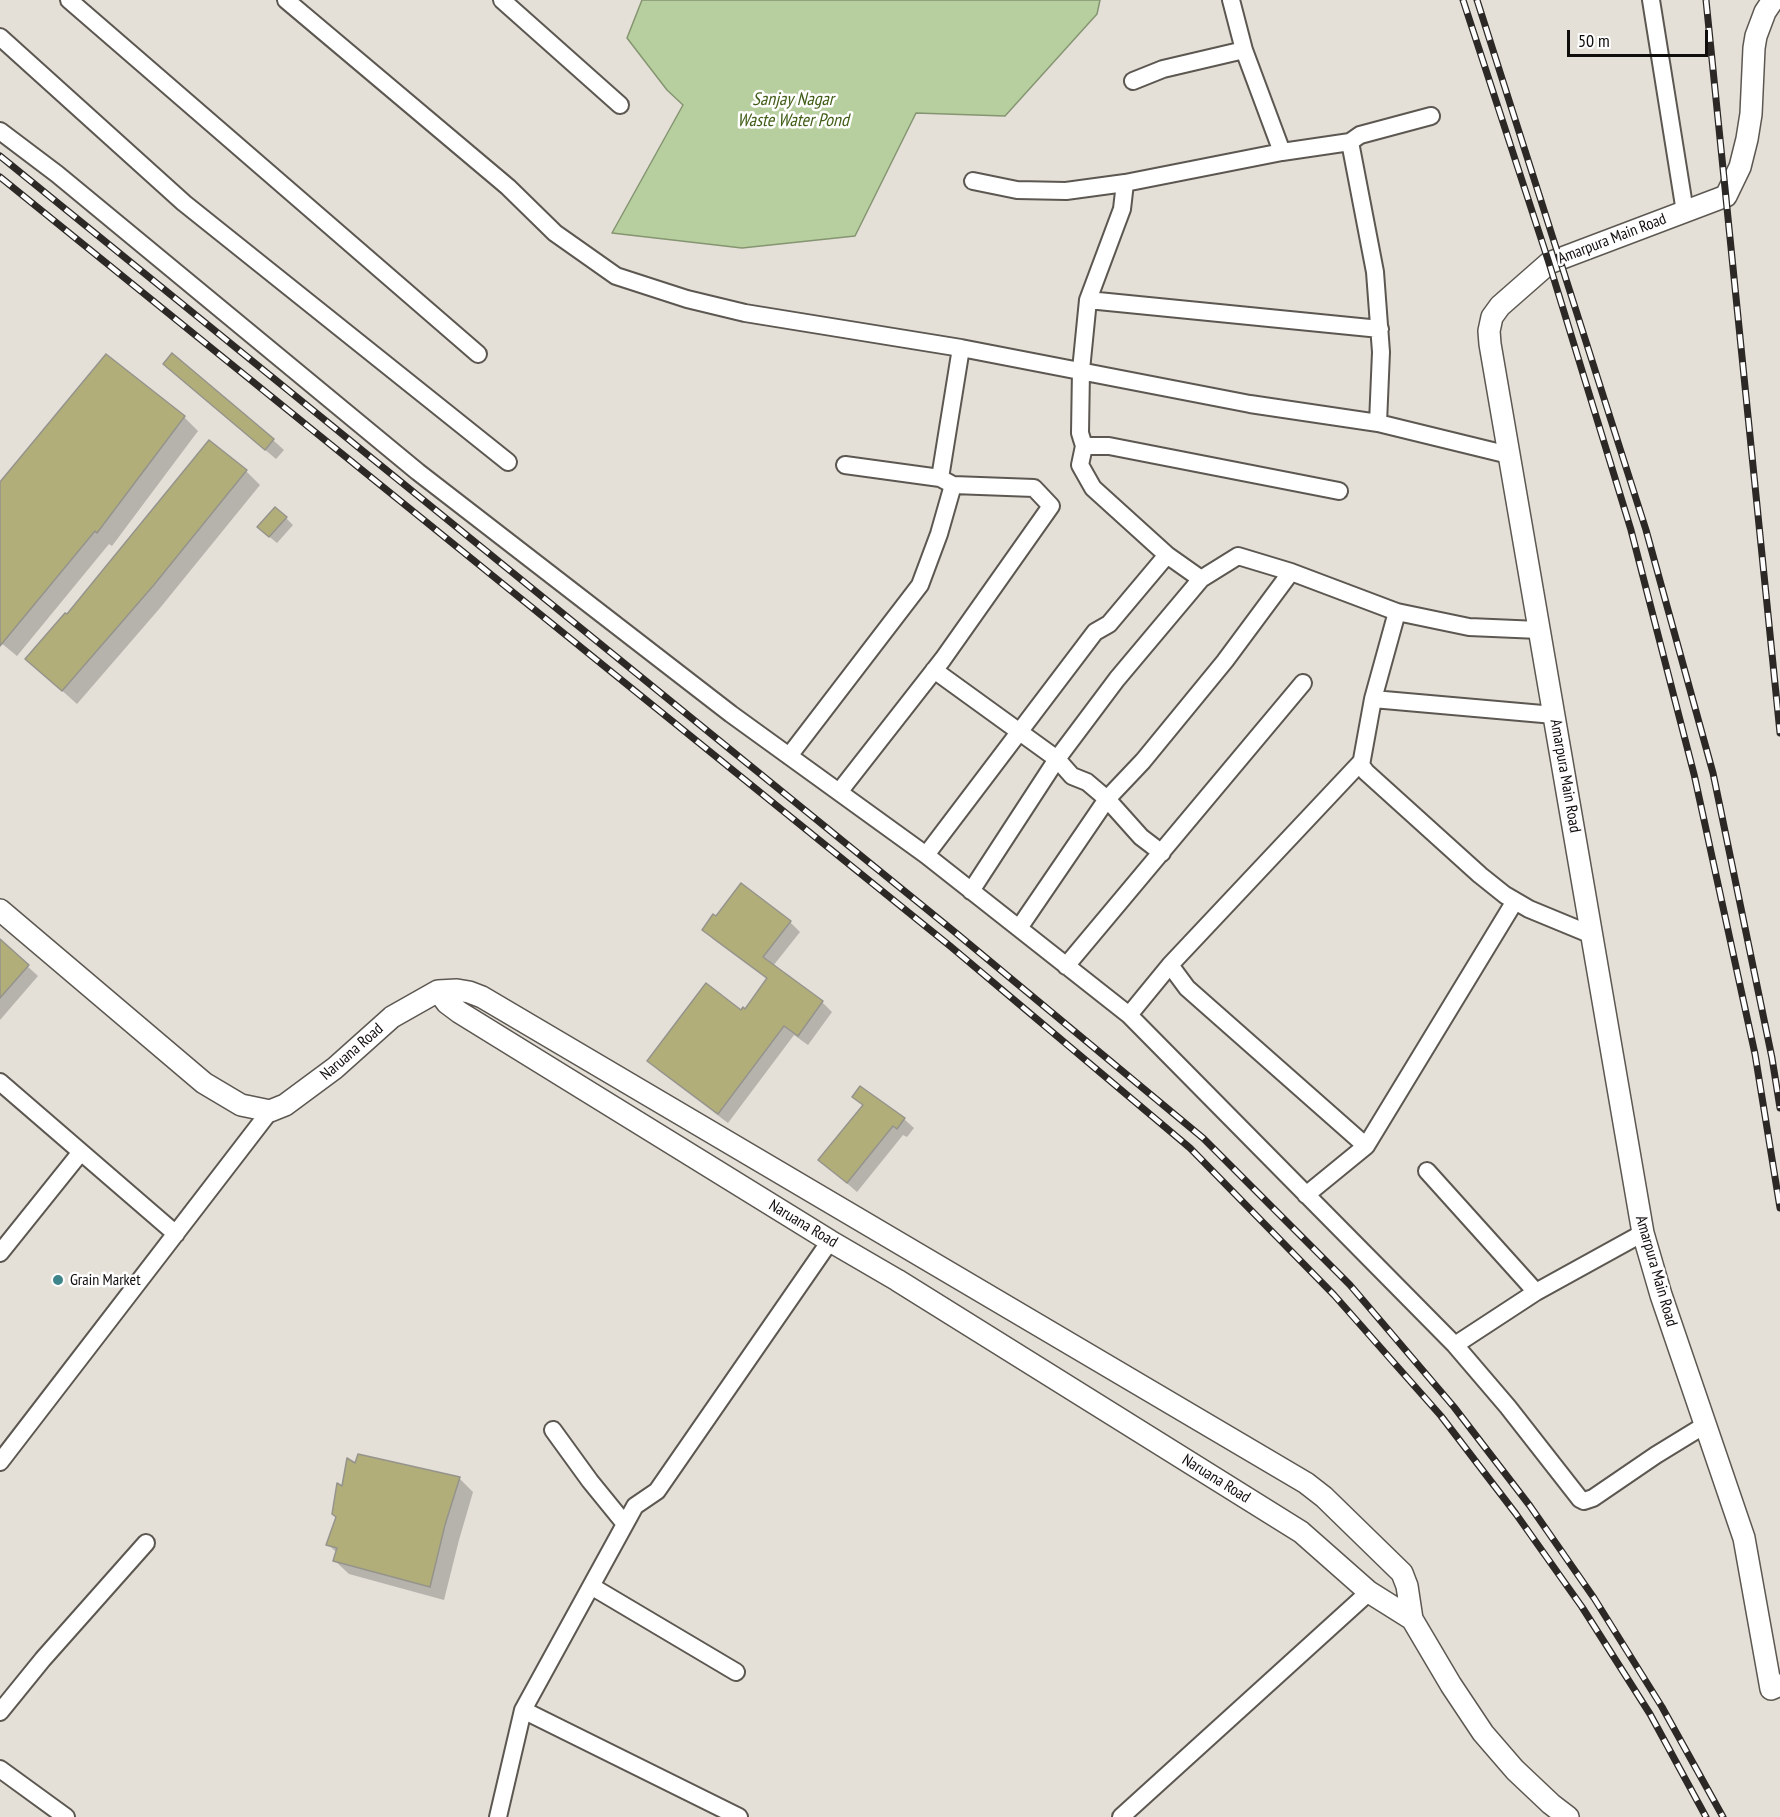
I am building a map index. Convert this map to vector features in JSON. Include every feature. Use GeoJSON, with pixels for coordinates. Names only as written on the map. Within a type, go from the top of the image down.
{"type":"FeatureCollection","features":[{"type":"Feature","properties":{"kind":"street"},"geometry":{"type":"LineString","coordinates":[[69,0],[478,354]]}},
{"type":"Feature","properties":{"kind":"street"},"geometry":{"type":"LineString","coordinates":[[286,0],[508,187],[555,233],[616,276],[687,299],[745,313],[961,348],[1250,404],[1378,423],[1509,455]]}},
{"type":"Feature","properties":{"kind":"street"},"geometry":{"type":"LineString","coordinates":[[502,0],[620,105]]}},
{"type":"Feature","properties":{"kind":"street"},"geometry":{"type":"LineString","coordinates":[[1231,0],[1244,50],[1282,152]]}},
{"type":"Feature","properties":{"kind":"street"},"geometry":{"type":"LineString","coordinates":[[1651,0],[1685,212]]}},
{"type":"Feature","properties":{"kind":"street","name":"Amarpura Main Road"},"geometry":{"type":"LineString","coordinates":[[1773,0],[1765,12],[1756,36],[1749,126],[1740,167],[1726,196],[1549,264],[1500,306],[1492,316],[1489,331],[1643,1233],[1661,1295],[1744,1538],[1776,1687]]}},
{"type":"Feature","properties":{"kind":"street"},"geometry":{"type":"LineString","coordinates":[[0,36],[184,203],[508,462]]}},
{"type":"Feature","properties":{"kind":"street"},"geometry":{"type":"LineString","coordinates":[[1133,81],[1164,69],[1244,50]]}},
{"type":"Feature","properties":{"kind":"street"},"geometry":{"type":"LineString","coordinates":[[973,181],[1017,190],[1066,191],[1125,183],[1282,152],[1350,142],[1360,135],[1431,116]]}},
{"type":"Feature","properties":{"kind":"street"},"geometry":{"type":"LineString","coordinates":[[0,131],[57,174],[418,472],[731,714],[926,855],[1129,1015],[1455,1345],[1514,1415],[1577,1496],[1584,1501],[1601,1493],[1705,1425]]}},
{"type":"Feature","properties":{"kind":"street"},"geometry":{"type":"LineString","coordinates":[[1350,142],[1375,272],[1381,352],[1378,423]]}},
{"type":"Feature","properties":{"kind":"street"},"geometry":{"type":"LineString","coordinates":[[1125,183],[1122,209],[1088,300],[1081,370],[1080,433],[1084,446],[1080,465],[1093,488],[1167,555],[1202,579]]}},
{"type":"Feature","properties":{"kind":"street"},"geometry":{"type":"LineString","coordinates":[[1088,300],[1380,329]]}},
{"type":"Feature","properties":{"kind":"street"},"geometry":{"type":"LineString","coordinates":[[789,756],[920,585],[939,534],[961,348]]}},
{"type":"Feature","properties":{"kind":"street"},"geometry":{"type":"LineString","coordinates":[[1084,446],[1109,446],[1339,491]]}},
{"type":"Feature","properties":{"kind":"street"},"geometry":{"type":"LineString","coordinates":[[838,792],[934,670],[1051,506],[1034,488],[946,481],[845,465]]}},
{"type":"Feature","properties":{"kind":"street"},"geometry":{"type":"LineString","coordinates":[[926,855],[1095,632],[1108,624],[1167,555]]}},
{"type":"Feature","properties":{"kind":"street"},"geometry":{"type":"LineString","coordinates":[[971,891],[1057,759],[1117,679],[1202,579],[1238,556],[1291,572],[1397,612],[1468,627],[1539,630]]}},
{"type":"Feature","properties":{"kind":"street"},"geometry":{"type":"LineString","coordinates":[[1019,928],[1107,799],[1143,761],[1225,661],[1291,572]]}},
{"type":"Feature","properties":{"kind":"street"},"geometry":{"type":"LineString","coordinates":[[1397,612],[1373,699],[1361,765],[1480,875],[1515,901],[1592,935]]}},
{"type":"Feature","properties":{"kind":"street"},"geometry":{"type":"LineString","coordinates":[[934,670],[1057,759],[1072,776],[1087,782],[1107,799],[1141,837],[1161,853]]}},
{"type":"Feature","properties":{"kind":"street"},"geometry":{"type":"LineString","coordinates":[[1066,966],[1303,683]]}},
{"type":"Feature","properties":{"kind":"street"},"geometry":{"type":"LineString","coordinates":[[1373,699],[1554,715]]}},
{"type":"Feature","properties":{"kind":"street"},"geometry":{"type":"LineString","coordinates":[[1129,1015],[1170,965],[1361,762]]}},
{"type":"Feature","properties":{"kind":"street"},"geometry":{"type":"LineString","coordinates":[[1306,1195],[1366,1146],[1515,901]]}},
{"type":"Feature","properties":{"kind":"street"},"geometry":{"type":"LineString","coordinates":[[0,910],[204,1083],[241,1106],[270,1111],[0,1462]]}},
{"type":"Feature","properties":{"kind":"street"},"geometry":{"type":"LineString","coordinates":[[1170,965],[1187,988],[1366,1146]]}},
{"type":"Feature","properties":{"kind":"street"},"geometry":{"type":"LineString","coordinates":[[438,991],[457,990],[482,997],[1306,1483],[1324,1497],[1402,1573],[1407,1586],[1412,1619]]}},
{"type":"Feature","properties":{"kind":"street","name":"Naruana Road"},"geometry":{"type":"LineString","coordinates":[[270,1111],[285,1105],[335,1068],[392,1017],[438,991],[447,1003],[459,1012],[897,1280],[1301,1532],[1369,1592],[1412,1619],[1483,1733],[1522,1777],[1568,1817]]}},
{"type":"Feature","properties":{"kind":"street"},"geometry":{"type":"LineString","coordinates":[[0,1082],[176,1234]]}},
{"type":"Feature","properties":{"kind":"street"},"geometry":{"type":"LineString","coordinates":[[0,1252],[81,1152]]}},
{"type":"Feature","properties":{"kind":"street"},"geometry":{"type":"LineString","coordinates":[[1426,1171],[1536,1292]]}},
{"type":"Feature","properties":{"kind":"street"},"geometry":{"type":"LineString","coordinates":[[1455,1345],[1536,1292],[1643,1233]]}},
{"type":"Feature","properties":{"kind":"street"},"geometry":{"type":"LineString","coordinates":[[498,1817],[523,1710],[635,1506],[657,1491],[830,1241]]}},
{"type":"Feature","properties":{"kind":"street"},"geometry":{"type":"LineString","coordinates":[[553,1430],[625,1524]]}},
{"type":"Feature","properties":{"kind":"street"},"geometry":{"type":"LineString","coordinates":[[0,1712],[43,1659],[146,1544]]}},
{"type":"Feature","properties":{"kind":"street"},"geometry":{"type":"LineString","coordinates":[[591,1586],[736,1672]]}},
{"type":"Feature","properties":{"kind":"street"},"geometry":{"type":"LineString","coordinates":[[1121,1817],[1369,1592]]}},
{"type":"Feature","properties":{"kind":"street"},"geometry":{"type":"LineString","coordinates":[[523,1710],[739,1817]]}},
{"type":"Feature","properties":{"kind":"street"},"geometry":{"type":"LineString","coordinates":[[0,1769],[66,1817]]}},
{"type":"Feature","properties":{"kind":"water","name":"Sanjay Nagar Waste Water Pond"},"geometry":{"type":"Polygon","coordinates":[[[642,0],[1100,0],[1097,14],[1005,116],[916,113],[855,236],[742,248],[612,233],[683,105],[667,90],[627,38],[642,0]]]}},
{"type":"Feature","properties":{"kind":"building"},"geometry":{"type":"Polygon","coordinates":[[[172,353],[274,439],[265,450],[163,364],[172,353]]]}},
{"type":"Feature","properties":{"kind":"building"},"geometry":{"type":"Polygon","coordinates":[[[106,354],[185,416],[97,533],[95,531],[0,646],[0,482],[106,354]]]}},
{"type":"Feature","properties":{"kind":"building"},"geometry":{"type":"Polygon","coordinates":[[[209,440],[247,470],[153,586],[62,691],[25,659],[65,613],[67,614],[209,440]]]}},
{"type":"Feature","properties":{"kind":"building"},"geometry":{"type":"Polygon","coordinates":[[[275,507],[287,517],[269,537],[257,527],[275,507]]]}},
{"type":"Feature","properties":{"kind":"building"},"geometry":{"type":"Polygon","coordinates":[[[741,883],[791,921],[763,957],[823,1001],[798,1036],[784,1026],[718,1114],[647,1061],[706,983],[741,1010],[743,1007],[745,1009],[767,978],[702,930],[713,914],[716,916],[741,883]]]}},
{"type":"Feature","properties":{"kind":"building"},"geometry":{"type":"Polygon","coordinates":[[[0,939],[29,965],[0,998],[0,939]]]}},
{"type":"Feature","properties":{"kind":"building"},"geometry":{"type":"Polygon","coordinates":[[[860,1086],[905,1118],[897,1129],[893,1126],[847,1183],[818,1160],[863,1105],[852,1097],[860,1086]]]}},
{"type":"Feature","properties":{"kind":"building"},"geometry":{"type":"Polygon","coordinates":[[[358,1454],[460,1477],[445,1525],[430,1587],[333,1561],[337,1548],[326,1545],[336,1517],[332,1514],[337,1483],[342,1486],[347,1458],[355,1463],[358,1454]]]}},
{"type":"Feature","properties":{"kind":"railway"},"geometry":{"type":"LineString","coordinates":[[1463,0],[1549,263],[1631,530],[1694,774],[1755,1054],[1780,1208]]}},
{"type":"Feature","properties":{"kind":"railway"},"geometry":{"type":"LineString","coordinates":[[1477,0],[1646,530],[1713,773],[1772,1058],[1780,1108]]}},
{"type":"Feature","properties":{"kind":"railway"},"geometry":{"type":"LineString","coordinates":[[1706,0],[1780,733]]}},
{"type":"Feature","properties":{"kind":"railway"},"geometry":{"type":"LineString","coordinates":[[0,156],[956,933],[1203,1138],[1350,1285],[1454,1407],[1530,1506],[1594,1598],[1662,1707],[1723,1817]]}},
{"type":"Feature","properties":{"kind":"railway"},"geometry":{"type":"LineString","coordinates":[[0,177],[950,946],[1190,1148],[1334,1295],[1441,1416],[1516,1514],[1582,1607],[1650,1714],[1706,1817]]}},
{"type":"Feature","properties":{"kind":"place","name":"Grain Market"},"geometry":{"type":"Point","coordinates":[58,1280]}}]}
